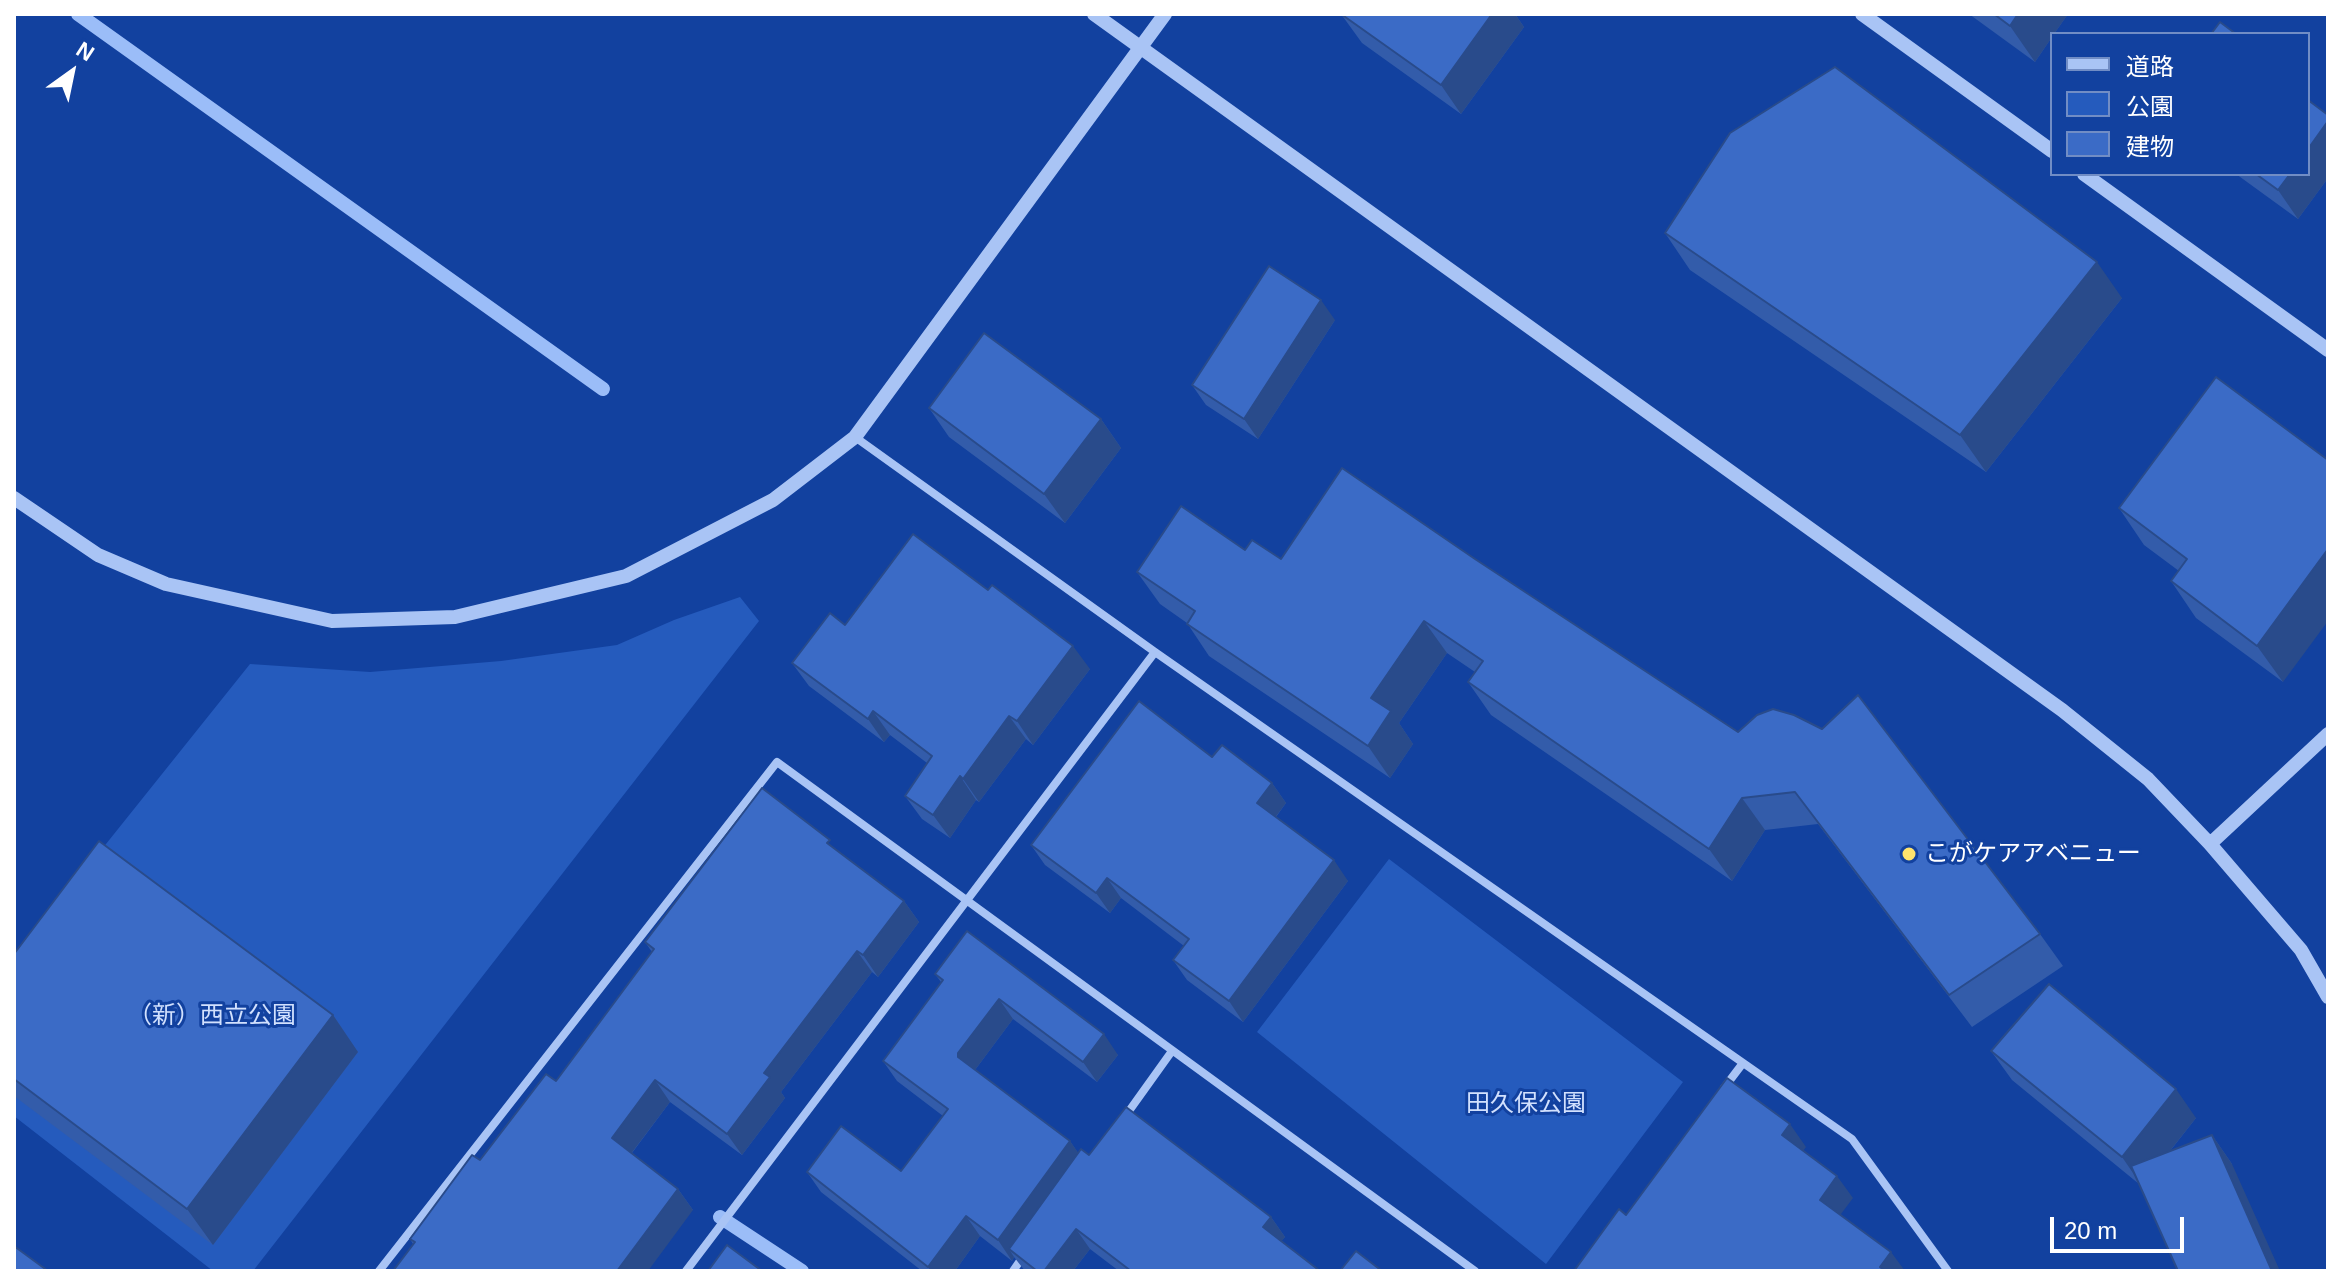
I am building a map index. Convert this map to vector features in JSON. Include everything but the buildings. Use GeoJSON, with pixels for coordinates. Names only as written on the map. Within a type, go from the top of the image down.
{"type":"FeatureCollection","features":[{"type":"Feature","properties":{"kind":"street"},"geometry":{"type":"LineString","coordinates":[[1094,14],[2062,710],[2148,779],[2210,844],[2301,950],[2328,997]]}},
{"type":"Feature","properties":{"kind":"street"},"geometry":{"type":"LineString","coordinates":[[14,498],[98,555],[166,584],[332,621],[455,617],[626,576],[773,500],[855,437],[1165,14]]}},
{"type":"Feature","properties":{"kind":"street"},"geometry":{"type":"LineString","coordinates":[[1862,14],[2050,150]]}},
{"type":"Feature","properties":{"kind":"street"},"geometry":{"type":"LineString","coordinates":[[2087,176],[2328,350]]}},
{"type":"Feature","properties":{"kind":"street"},"geometry":{"type":"LineString","coordinates":[[855,437],[1155,652],[1852,1139],[1948,1271]]}},
{"type":"Feature","properties":{"kind":"street"},"geometry":{"type":"LineString","coordinates":[[686,1271],[1155,652]]}},
{"type":"Feature","properties":{"kind":"street"},"geometry":{"type":"LineString","coordinates":[[2210,844],[2328,734]]}},
{"type":"Feature","properties":{"kind":"street"},"geometry":{"type":"LineString","coordinates":[[379,1271],[777,762],[1475,1271]]}},
{"type":"Feature","properties":{"kind":"street"},"geometry":{"type":"LineString","coordinates":[[1116,1128],[1172,1051]]}},
{"type":"Feature","properties":{"kind":"street"},"geometry":{"type":"LineString","coordinates":[[1715,1100],[1743,1063]]}},
{"type":"Feature","properties":{"kind":"street"},"geometry":{"type":"LineString","coordinates":[[1013,1271],[1032,1245]]}},
{"type":"Feature","properties":{"kind":"green space","name":"（新）西立公園"},"geometry":{"type":"Polygon","coordinates":[[[740,597],[759,621],[253,1271],[213,1271],[14,1116],[14,959],[250,664],[370,672],[501,661],[617,645],[674,620],[740,597]]]}},
{"type":"Feature","properties":{"kind":"green space","name":"田久保公園"},"geometry":{"type":"Polygon","coordinates":[[[1389,859],[1683,1082],[1546,1264],[1257,1032],[1389,859]]]}},
{"type":"Feature","properties":{"kind":"waterway"},"geometry":{"type":"LineString","coordinates":[[78,14],[603,389]]}},
{"type":"Feature","properties":{"kind":"waterway"},"geometry":{"type":"LineString","coordinates":[[720,1217],[802,1271]]}},
{"type":"Feature","properties":{"kind":"place","name":"こがケアアベニュー"},"geometry":{"type":"Point","coordinates":[1909,854]}}]}
